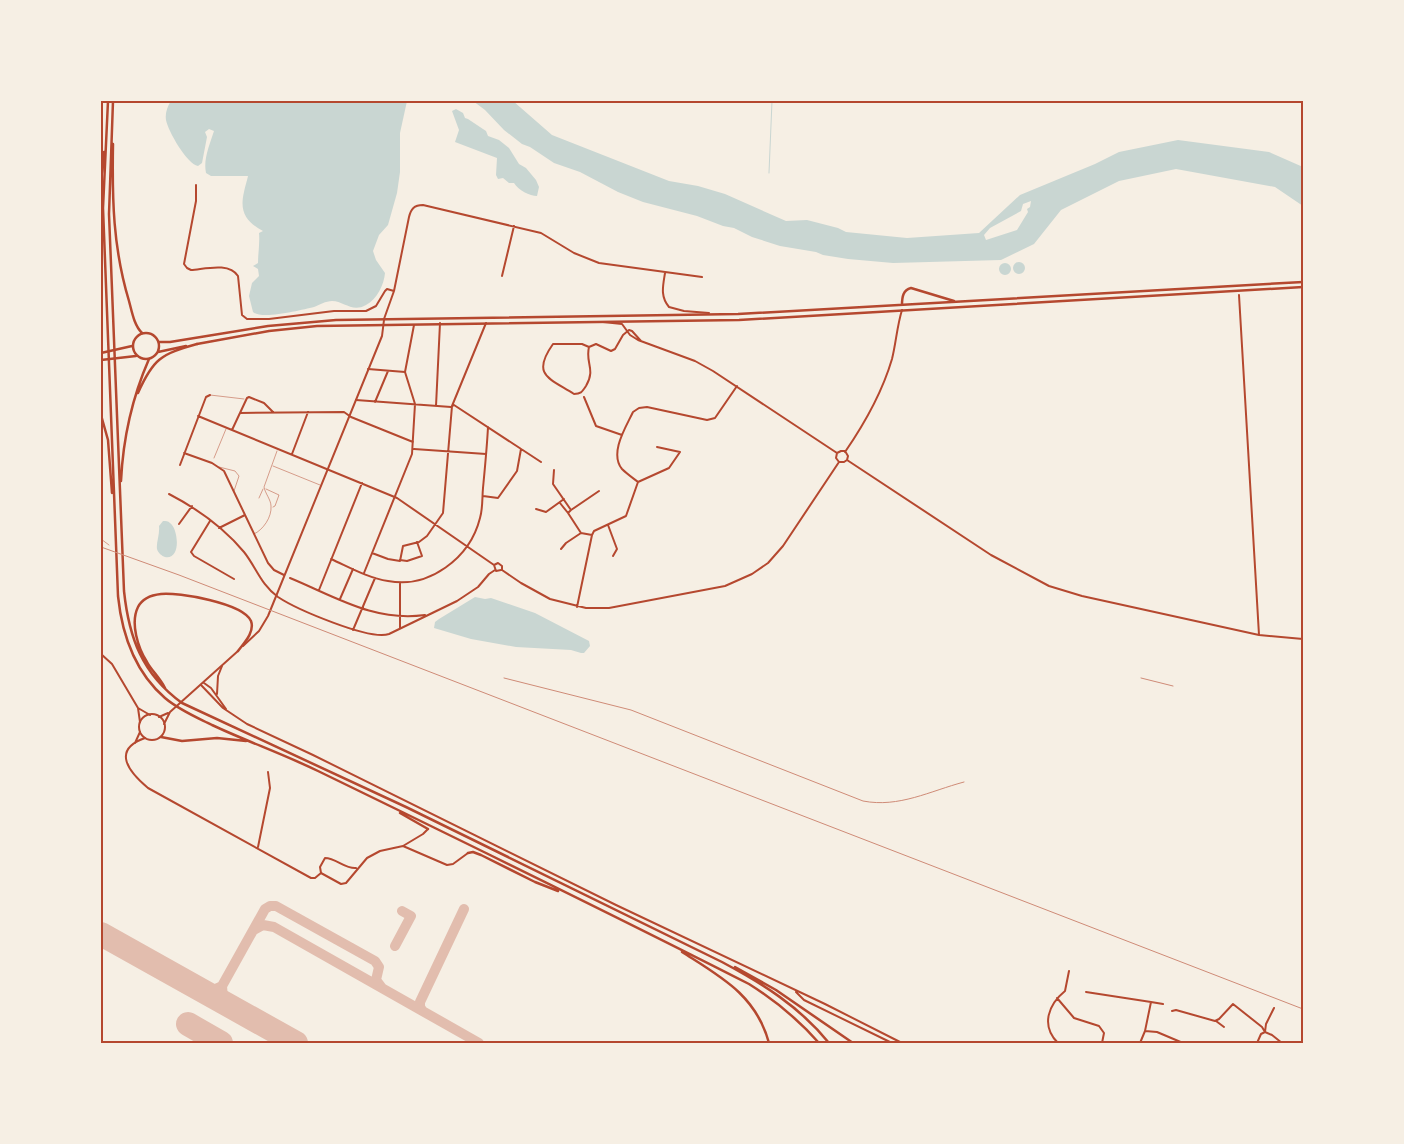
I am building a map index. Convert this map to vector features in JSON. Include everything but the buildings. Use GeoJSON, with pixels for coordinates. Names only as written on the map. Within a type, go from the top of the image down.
{"type":"FeatureCollection","features":[{"type":"Feature","properties":{"kind":"main road"},"geometry":{"type":"LineString","coordinates":[[101,181],[108,101]]}},
{"type":"Feature","properties":{"kind":"main road"},"geometry":{"type":"LineString","coordinates":[[113,101],[112,197],[116,239],[127,294],[137,327],[142,334]]}},
{"type":"Feature","properties":{"kind":"main road"},"geometry":{"type":"LineString","coordinates":[[113,101],[108,205],[124,591],[129,628],[143,661],[167,691],[182,703],[300,756],[741,970],[765,983],[853,1043]]}},
{"type":"Feature","properties":{"kind":"main road"},"geometry":{"type":"LineString","coordinates":[[106,123],[103,208],[120,616],[135,660],[159,693],[180,710],[315,770],[749,984],[769,996],[802,1023],[819,1043]]}},
{"type":"Feature","properties":{"kind":"main road"},"geometry":{"type":"LineString","coordinates":[[159,342],[170,342],[301,322],[738,314],[1303,282]]}},
{"type":"Feature","properties":{"kind":"main road"},"geometry":{"type":"LineString","coordinates":[[120,497],[123,446],[133,405],[149,359],[158,352],[269,331],[317,326],[440,323],[739,320],[1303,287]]}},
{"type":"Feature","properties":{"kind":"main road"},"geometry":{"type":"LineString","coordinates":[[902,310],[903,293],[911,288],[961,302]]}},
{"type":"Feature","properties":{"kind":"main road"},"geometry":{"type":"LineString","coordinates":[[136,356],[132,346],[135,338],[142,334],[152,334],[159,342],[158,352]]}},
{"type":"Feature","properties":{"kind":"main road"},"geometry":{"type":"LineString","coordinates":[[216,335],[225,339]]}},
{"type":"Feature","properties":{"kind":"main road"},"geometry":{"type":"LineString","coordinates":[[133,405],[145,377],[155,363],[170,352],[196,344]]}},
{"type":"Feature","properties":{"kind":"main road"},"geometry":{"type":"LineString","coordinates":[[101,354],[132,346]]}},
{"type":"Feature","properties":{"kind":"main road"},"geometry":{"type":"LineString","coordinates":[[101,360],[136,356],[141,359],[149,359]]}},
{"type":"Feature","properties":{"kind":"main road"},"geometry":{"type":"LineString","coordinates":[[101,415],[108,440],[115,519]]}},
{"type":"Feature","properties":{"kind":"main road"},"geometry":{"type":"LineString","coordinates":[[167,691],[147,662],[141,650],[136,632],[136,612],[140,604],[145,600],[161,594],[178,595],[211,601],[242,611],[250,619],[252,628],[250,635],[238,651]]}},
{"type":"Feature","properties":{"kind":"main road"},"geometry":{"type":"LineString","coordinates":[[161,737],[182,741],[227,738],[249,742]]}},
{"type":"Feature","properties":{"kind":"main road"},"geometry":{"type":"LineString","coordinates":[[388,806],[428,829]]}},
{"type":"Feature","properties":{"kind":"main road"},"geometry":{"type":"LineString","coordinates":[[468,853],[478,853],[536,882],[578,899]]}},
{"type":"Feature","properties":{"kind":"main road"},"geometry":{"type":"LineString","coordinates":[[675,947],[721,977],[738,991],[756,1012],[769,1043]]}},
{"type":"Feature","properties":{"kind":"main road"},"geometry":{"type":"LineString","coordinates":[[722,962],[768,988],[797,1009],[817,1028],[829,1043]]}},
{"type":"Feature","properties":{"kind":"street"},"geometry":{"type":"LineString","coordinates":[[196,185],[196,201],[184,264],[186,268],[191,270],[226,267],[236,272],[242,315],[247,319],[269,319],[334,311],[366,311],[376,306],[387,289],[394,291]]}},
{"type":"Feature","properties":{"kind":"street"},"geometry":{"type":"LineString","coordinates":[[138,708],[150,715],[159,717],[170,712],[204,683],[262,628],[382,336],[384,319],[394,291],[408,217],[413,207],[423,205],[541,233],[574,253],[599,263],[702,277]]}},
{"type":"Feature","properties":{"kind":"street"},"geometry":{"type":"LineString","coordinates":[[502,276],[514,226]]}},
{"type":"Feature","properties":{"kind":"street"},"geometry":{"type":"LineString","coordinates":[[665,273],[662,291],[663,298],[669,307],[711,314]]}},
{"type":"Feature","properties":{"kind":"street"},"geometry":{"type":"LineString","coordinates":[[1240,295],[1259,635]]}},
{"type":"Feature","properties":{"kind":"street"},"geometry":{"type":"LineString","coordinates":[[845,452],[867,418],[881,390],[891,360],[902,310]]}},
{"type":"Feature","properties":{"kind":"street"},"geometry":{"type":"LineString","coordinates":[[599,321],[606,324],[622,324],[628,332]]}},
{"type":"Feature","properties":{"kind":"street"},"geometry":{"type":"LineString","coordinates":[[436,406],[440,323]]}},
{"type":"Feature","properties":{"kind":"street"},"geometry":{"type":"LineString","coordinates":[[400,560],[403,546],[417,542],[427,536],[436,525],[442,513],[452,406],[486,323]]}},
{"type":"Feature","properties":{"kind":"street"},"geometry":{"type":"LineString","coordinates":[[364,573],[413,449],[416,404],[405,372],[414,324]]}},
{"type":"Feature","properties":{"kind":"street"},"geometry":{"type":"LineString","coordinates":[[589,347],[588,353],[592,377],[579,394],[574,394],[547,377],[543,372],[543,366],[554,344],[582,344],[589,347],[596,344],[614,350],[617,348],[623,335],[632,331],[642,341],[695,362],[737,386],[837,453]]}},
{"type":"Feature","properties":{"kind":"street"},"geometry":{"type":"LineString","coordinates":[[368,369],[405,372]]}},
{"type":"Feature","properties":{"kind":"street"},"geometry":{"type":"LineString","coordinates":[[375,402],[388,370]]}},
{"type":"Feature","properties":{"kind":"street"},"geometry":{"type":"LineString","coordinates":[[638,482],[619,464],[617,453],[622,435],[633,412],[640,408],[647,408],[707,420],[715,418],[737,386]]}},
{"type":"Feature","properties":{"kind":"street"},"geometry":{"type":"LineString","coordinates":[[180,465],[206,397],[210,395]]}},
{"type":"Feature","properties":{"kind":"street"},"geometry":{"type":"LineString","coordinates":[[232,430],[246,399],[250,397],[264,403],[272,412]]}},
{"type":"Feature","properties":{"kind":"street"},"geometry":{"type":"LineString","coordinates":[[584,397],[596,426],[622,435]]}},
{"type":"Feature","properties":{"kind":"street"},"geometry":{"type":"LineString","coordinates":[[355,400],[436,406],[454,405],[541,462]]}},
{"type":"Feature","properties":{"kind":"street"},"geometry":{"type":"LineString","coordinates":[[292,455],[308,412]]}},
{"type":"Feature","properties":{"kind":"street"},"geometry":{"type":"LineString","coordinates":[[240,413],[344,412],[350,414],[351,417],[413,442]]}},
{"type":"Feature","properties":{"kind":"street"},"geometry":{"type":"LineString","coordinates":[[198,416],[395,497],[494,565],[495,570]]}},
{"type":"Feature","properties":{"kind":"street"},"geometry":{"type":"LineString","coordinates":[[331,559],[375,578],[400,582],[412,582],[432,576],[453,563],[466,546],[478,525],[488,427]]}},
{"type":"Feature","properties":{"kind":"street"},"geometry":{"type":"LineString","coordinates":[[577,606],[594,531],[626,516],[638,482],[669,468],[680,452],[657,446]]}},
{"type":"Feature","properties":{"kind":"street"},"geometry":{"type":"LineString","coordinates":[[413,449],[486,454]]}},
{"type":"Feature","properties":{"kind":"street"},"geometry":{"type":"LineString","coordinates":[[482,496],[498,498],[517,470],[521,449]]}},
{"type":"Feature","properties":{"kind":"street"},"geometry":{"type":"LineString","coordinates":[[837,453],[845,452]]}},
{"type":"Feature","properties":{"kind":"street"},"geometry":{"type":"LineString","coordinates":[[845,452],[848,456],[847,460]]}},
{"type":"Feature","properties":{"kind":"street"},"geometry":{"type":"LineString","coordinates":[[184,453],[219,467],[224,471],[270,565],[284,575]]}},
{"type":"Feature","properties":{"kind":"street"},"geometry":{"type":"LineString","coordinates":[[837,453],[836,458],[839,462]]}},
{"type":"Feature","properties":{"kind":"street"},"geometry":{"type":"LineString","coordinates":[[847,460],[991,555],[1049,586],[1082,596],[1259,635],[1303,639]]}},
{"type":"Feature","properties":{"kind":"street"},"geometry":{"type":"LineString","coordinates":[[839,462],[847,460]]}},
{"type":"Feature","properties":{"kind":"street"},"geometry":{"type":"LineString","coordinates":[[168,494],[192,506],[243,550],[260,578],[276,595],[330,622],[353,630],[383,636],[457,601],[478,587],[495,570],[498,572],[502,570],[540,594],[562,603],[577,606],[608,608],[725,586],[752,574],[768,563],[783,546],[839,462]]}},
{"type":"Feature","properties":{"kind":"street"},"geometry":{"type":"LineString","coordinates":[[554,470],[553,484],[571,510]]}},
{"type":"Feature","properties":{"kind":"street"},"geometry":{"type":"LineString","coordinates":[[319,590],[362,483]]}},
{"type":"Feature","properties":{"kind":"street"},"geometry":{"type":"LineString","coordinates":[[568,513],[599,491]]}},
{"type":"Feature","properties":{"kind":"street"},"geometry":{"type":"LineString","coordinates":[[536,509],[546,512],[564,500]]}},
{"type":"Feature","properties":{"kind":"street"},"geometry":{"type":"LineString","coordinates":[[560,502],[582,533]]}},
{"type":"Feature","properties":{"kind":"street"},"geometry":{"type":"LineString","coordinates":[[179,524],[192,506]]}},
{"type":"Feature","properties":{"kind":"street"},"geometry":{"type":"LineString","coordinates":[[219,528],[245,515]]}},
{"type":"Feature","properties":{"kind":"street"},"geometry":{"type":"LineString","coordinates":[[210,521],[191,552],[194,556],[234,579]]}},
{"type":"Feature","properties":{"kind":"street"},"geometry":{"type":"LineString","coordinates":[[608,525],[617,549],[612,556]]}},
{"type":"Feature","properties":{"kind":"street"},"geometry":{"type":"LineString","coordinates":[[561,549],[566,542],[582,533],[592,535]]}},
{"type":"Feature","properties":{"kind":"street"},"geometry":{"type":"LineString","coordinates":[[372,553],[388,559],[412,560],[422,556],[417,542]]}},
{"type":"Feature","properties":{"kind":"street"},"geometry":{"type":"LineString","coordinates":[[494,565],[496,563],[500,564],[503,567],[502,570]]}},
{"type":"Feature","properties":{"kind":"street"},"geometry":{"type":"LineString","coordinates":[[340,599],[353,568]]}},
{"type":"Feature","properties":{"kind":"street"},"geometry":{"type":"LineString","coordinates":[[290,578],[362,609],[382,615],[401,617],[429,615]]}},
{"type":"Feature","properties":{"kind":"street"},"geometry":{"type":"LineString","coordinates":[[353,630],[375,578]]}},
{"type":"Feature","properties":{"kind":"street"},"geometry":{"type":"LineString","coordinates":[[400,582],[400,628]]}},
{"type":"Feature","properties":{"kind":"street"},"geometry":{"type":"LineString","coordinates":[[101,654],[112,664],[138,708],[140,732],[135,743],[127,752],[125,762],[137,779],[148,788],[258,847],[311,878],[315,878],[321,873]]}},
{"type":"Feature","properties":{"kind":"street"},"geometry":{"type":"LineString","coordinates":[[217,696],[218,676],[222,666]]}},
{"type":"Feature","properties":{"kind":"street"},"geometry":{"type":"LineString","coordinates":[[204,683],[217,696],[229,713]]}},
{"type":"Feature","properties":{"kind":"street"},"geometry":{"type":"LineString","coordinates":[[201,685],[215,701],[246,724],[783,985],[826,1004],[902,1043]]}},
{"type":"Feature","properties":{"kind":"street"},"geometry":{"type":"LineString","coordinates":[[140,732],[145,738],[153,740],[161,737],[164,731],[164,724],[170,712]]}},
{"type":"Feature","properties":{"kind":"street"},"geometry":{"type":"LineString","coordinates":[[140,722],[143,718],[150,715]]}},
{"type":"Feature","properties":{"kind":"street"},"geometry":{"type":"LineString","coordinates":[[159,717],[164,724]]}},
{"type":"Feature","properties":{"kind":"street"},"geometry":{"type":"LineString","coordinates":[[135,743],[145,738]]}},
{"type":"Feature","properties":{"kind":"street"},"geometry":{"type":"LineString","coordinates":[[258,847],[270,788],[268,772]]}},
{"type":"Feature","properties":{"kind":"street"},"geometry":{"type":"LineString","coordinates":[[321,873],[341,884],[349,880],[367,858],[380,851],[403,846],[428,829]]}},
{"type":"Feature","properties":{"kind":"street"},"geometry":{"type":"LineString","coordinates":[[403,846],[447,865],[453,864],[468,853]]}},
{"type":"Feature","properties":{"kind":"street"},"geometry":{"type":"LineString","coordinates":[[321,873],[320,867],[325,858],[332,858],[354,870],[358,867]]}},
{"type":"Feature","properties":{"kind":"street"},"geometry":{"type":"LineString","coordinates":[[1055,1042],[1049,1028],[1048,1013],[1056,998],[1066,991],[1069,971]]}},
{"type":"Feature","properties":{"kind":"street"},"geometry":{"type":"LineString","coordinates":[[783,985],[797,993],[804,1000],[892,1043]]}},
{"type":"Feature","properties":{"kind":"street"},"geometry":{"type":"LineString","coordinates":[[1086,992],[1163,1004]]}},
{"type":"Feature","properties":{"kind":"street"},"geometry":{"type":"LineString","coordinates":[[1056,998],[1074,1018],[1100,1026],[1104,1033],[1102,1043]]}},
{"type":"Feature","properties":{"kind":"street"},"geometry":{"type":"LineString","coordinates":[[1140,1043],[1145,1031],[1150,1002]]}},
{"type":"Feature","properties":{"kind":"street"},"geometry":{"type":"LineString","coordinates":[[1215,1021],[1219,1020],[1233,1004],[1262,1027],[1265,1032],[1282,1043]]}},
{"type":"Feature","properties":{"kind":"street"},"geometry":{"type":"LineString","coordinates":[[1257,1043],[1261,1034],[1265,1032],[1266,1024],[1274,1008]]}},
{"type":"Feature","properties":{"kind":"street"},"geometry":{"type":"LineString","coordinates":[[1172,1011],[1176,1010],[1215,1021],[1224,1027]]}},
{"type":"Feature","properties":{"kind":"street"},"geometry":{"type":"LineString","coordinates":[[1145,1031],[1157,1032],[1183,1043]]}},
{"type":"Feature","properties":{"kind":"lane"},"geometry":{"type":"LineString","coordinates":[[210,395],[246,399]]}},
{"type":"Feature","properties":{"kind":"lane"},"geometry":{"type":"LineString","coordinates":[[214,458],[226,428]]}},
{"type":"Feature","properties":{"kind":"lane"},"geometry":{"type":"LineString","coordinates":[[259,498],[278,449]]}},
{"type":"Feature","properties":{"kind":"lane"},"geometry":{"type":"LineString","coordinates":[[271,466],[320,485]]}},
{"type":"Feature","properties":{"kind":"lane"},"geometry":{"type":"LineString","coordinates":[[219,467],[234,471],[239,476],[234,492]]}},
{"type":"Feature","properties":{"kind":"lane"},"geometry":{"type":"LineString","coordinates":[[264,488],[271,507]]}},
{"type":"Feature","properties":{"kind":"lane"},"geometry":{"type":"LineString","coordinates":[[254,534],[263,528],[271,507],[275,506],[279,495],[264,488]]}},
{"type":"Feature","properties":{"kind":"lane"},"geometry":{"type":"LineString","coordinates":[[101,539],[109,545]]}},
{"type":"Feature","properties":{"kind":"shaded area"},"geometry":{"type":"Polygon","coordinates":[[[171,101],[407,101],[400,133],[400,172],[397,193],[388,225],[379,235],[373,251],[376,260],[385,273],[377,295],[366,305],[356,308],[332,301],[282,314],[264,315],[253,312],[249,296],[252,283],[259,276],[258,269],[253,266],[258,263],[259,233],[263,231],[249,220],[244,211],[244,190],[248,176],[211,176],[206,173],[206,157],[214,131],[209,129],[205,132],[207,137],[202,163],[198,166],[189,160],[174,139],[167,125],[166,113],[171,101]]]}},
{"type":"Feature","properties":{"kind":"shaded area"},"geometry":{"type":"Polygon","coordinates":[[[473,101],[513,101],[552,135],[669,181],[698,186],[725,194],[786,221],[807,220],[846,232],[907,238],[979,233],[1020,195],[1119,152],[1178,140],[1269,152],[1303,167],[1303,206],[1275,187],[1176,169],[1119,181],[1061,210],[1034,244],[1001,260],[893,263],[848,259],[780,246],[752,237],[734,228],[643,202],[618,192],[580,172],[554,163],[530,147],[522,144],[504,130],[485,110],[473,101]],[[1031,201],[1023,204],[1021,211],[990,228],[984,235],[986,240],[1017,230],[1028,212],[1027,209],[1030,207],[1031,201]]]}},
{"type":"Feature","properties":{"kind":"shaded area"},"geometry":{"type":"Polygon","coordinates":[[[456,109],[463,113],[465,118],[486,131],[488,136],[499,140],[509,148],[519,164],[526,168],[536,180],[539,187],[537,196],[524,192],[514,183],[509,183],[503,178],[498,179],[496,175],[497,158],[455,142],[459,130],[452,111],[456,109]]]}},
{"type":"Feature","properties":{"kind":"shaded area"},"geometry":{"type":"Polygon","coordinates":[[[1019,262],[1025,268],[1019,274],[1013,268],[1019,262]]]}},
{"type":"Feature","properties":{"kind":"shaded area"},"geometry":{"type":"Polygon","coordinates":[[[1003,263],[1007,263],[1011,269],[1007,275],[1003,275],[999,271],[999,267],[1003,263]]]}},
{"type":"Feature","properties":{"kind":"shaded area"},"geometry":{"type":"Polygon","coordinates":[[[163,521],[173,526],[175,531],[176,549],[170,557],[163,556],[157,549],[159,526],[163,521]]]}},
{"type":"Feature","properties":{"kind":"shaded area"},"geometry":{"type":"Polygon","coordinates":[[[475,597],[491,598],[535,613],[589,641],[590,646],[584,653],[571,650],[516,647],[471,639],[434,628],[435,622],[475,597]]]}},
{"type":"Feature","properties":{"kind":"waterway"},"geometry":{"type":"LineString","coordinates":[[769,173],[772,101]]}},
{"type":"Feature","properties":{"kind":"taxiway"},"geometry":{"type":"LineString","coordinates":[[201,990],[211,991],[222,986],[265,909],[270,906],[276,906],[375,961],[379,967],[376,980],[382,988]]}},
{"type":"Feature","properties":{"kind":"taxiway"},"geometry":{"type":"LineString","coordinates":[[422,1010],[420,1002],[464,909]]}},
{"type":"Feature","properties":{"kind":"taxiway"},"geometry":{"type":"LineString","coordinates":[[395,946],[411,916],[402,911]]}},
{"type":"Feature","properties":{"kind":"taxiway"},"geometry":{"type":"LineString","coordinates":[[254,930],[263,925],[274,927],[479,1043]]}},
{"type":"Feature","properties":{"kind":"taxiway"},"geometry":{"type":"LineString","coordinates":[[222,986],[223,999],[229,1005]]}},
{"type":"Feature","properties":{"kind":"runway"},"geometry":{"type":"LineString","coordinates":[[101,934],[296,1043]]}},
{"type":"Feature","properties":{"kind":"runway"},"geometry":{"type":"LineString","coordinates":[[188,1024],[221,1043]]}},
{"type":"Feature","properties":{"kind":"railway"},"geometry":{"type":"LineString","coordinates":[[101,547],[179,575],[1303,1009]]}},
{"type":"Feature","properties":{"kind":"railway"},"geometry":{"type":"LineString","coordinates":[[504,678],[631,710],[863,801],[876,803],[914,798],[964,782]]}},
{"type":"Feature","properties":{"kind":"railway"},"geometry":{"type":"LineString","coordinates":[[1141,678],[1173,686]]}}]}
